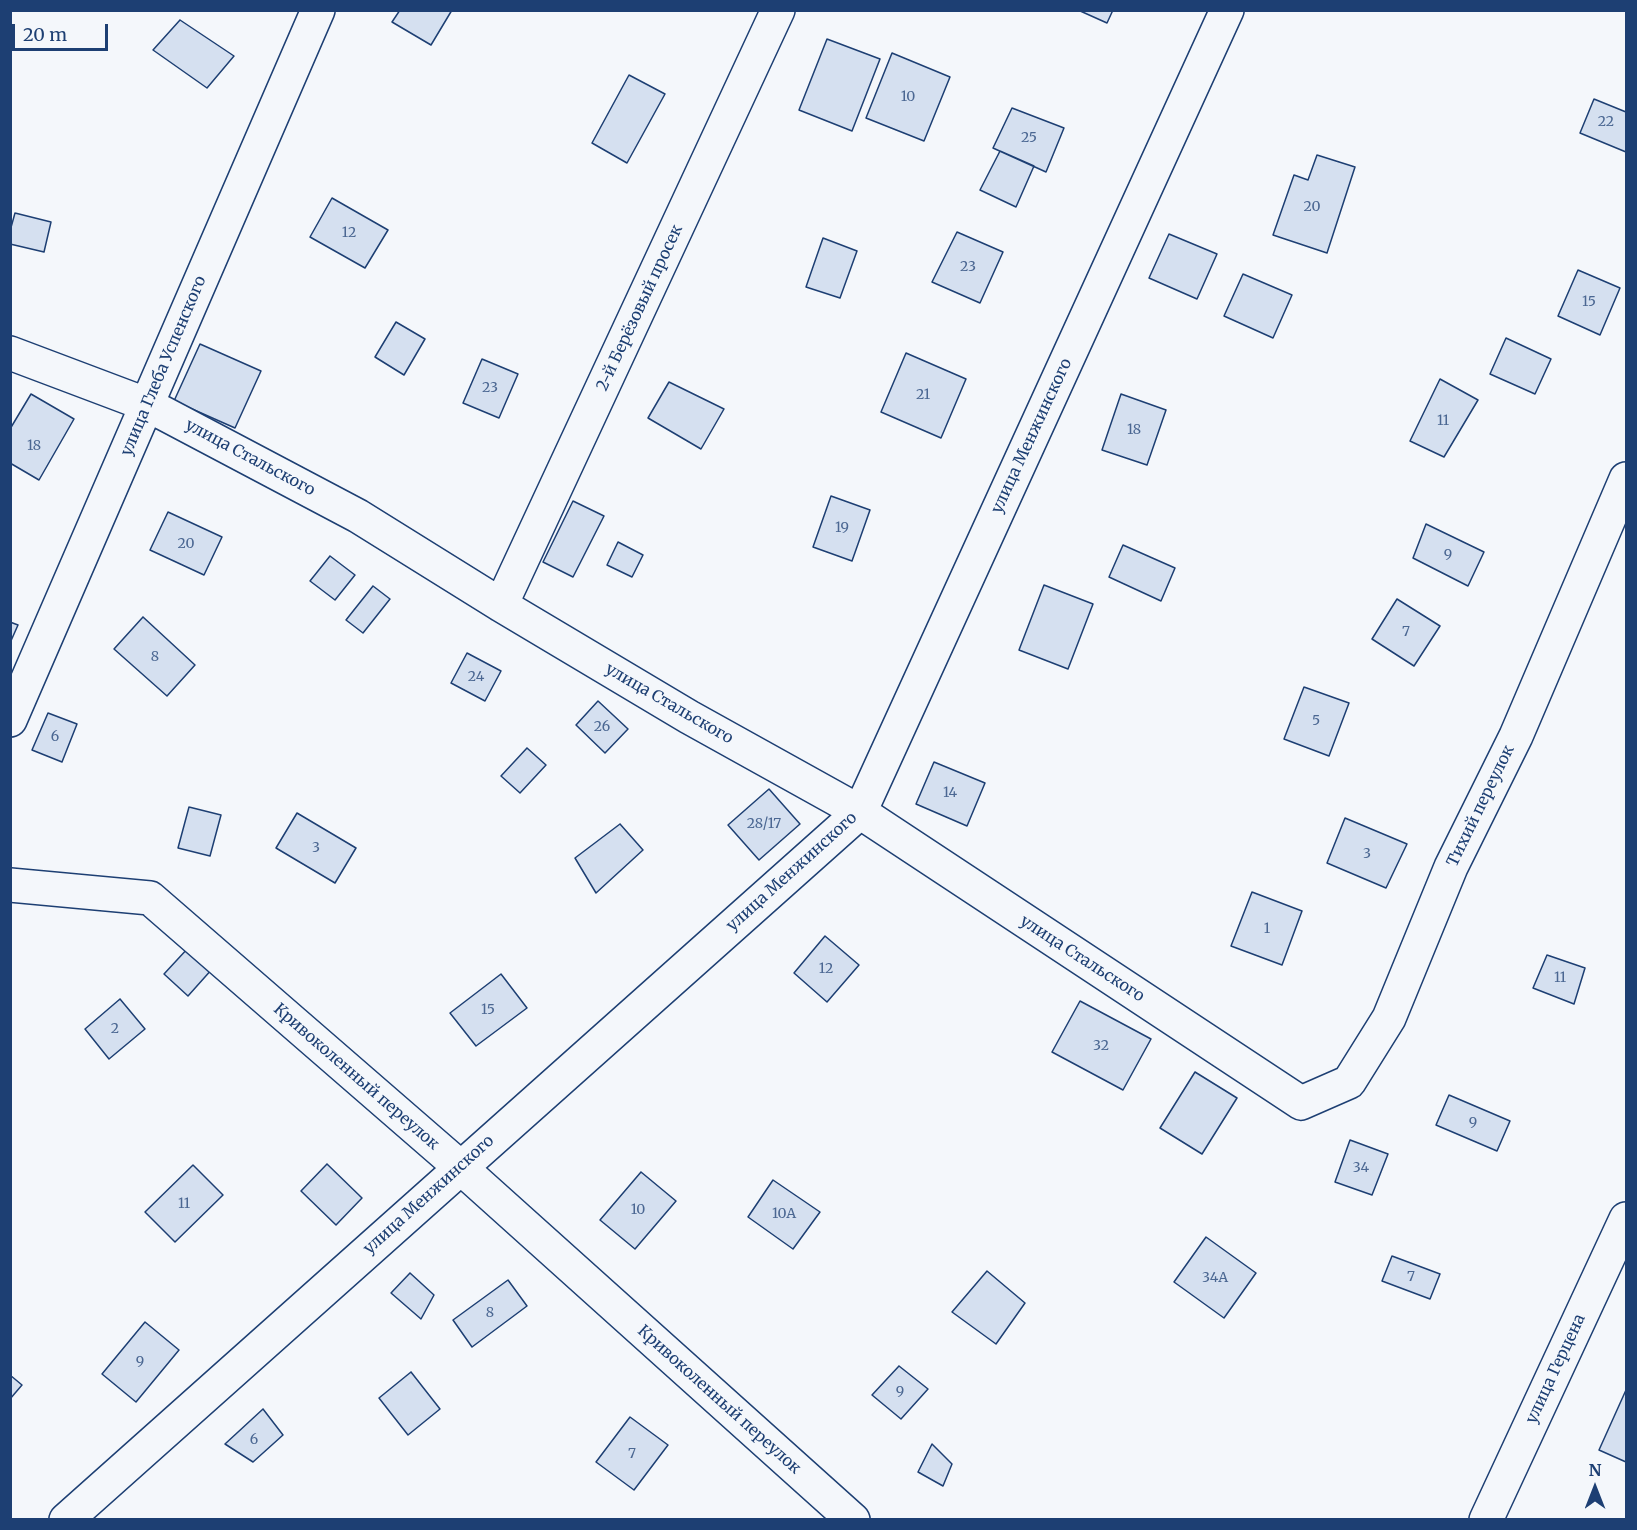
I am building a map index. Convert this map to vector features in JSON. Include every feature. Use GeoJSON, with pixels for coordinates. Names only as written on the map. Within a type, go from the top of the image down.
{"type":"FeatureCollection","features":[{"type":"Feature","properties":{"kind":"street","name":"улица Глеба Успенского"},"geometry":{"type":"LineString","coordinates":[[10,720],[318,10]]}},
{"type":"Feature","properties":{"kind":"street","name":"2-й Берёзовый просек"},"geometry":{"type":"LineString","coordinates":[[501,605],[778,10]]}},
{"type":"Feature","properties":{"kind":"street","name":"улица Менжинского"},"geometry":{"type":"LineString","coordinates":[[66,1520],[860,812],[1227,10]]}},
{"type":"Feature","properties":{"kind":"street","name":"улица Стальского"},"geometry":{"type":"LineString","coordinates":[[10,353],[148,405],[358,516],[501,605],[689,717],[860,812],[1301,1103]]}},
{"type":"Feature","properties":{"kind":"street","name":"Тихий переулок"},"geometry":{"type":"LineString","coordinates":[[1301,1103],[1349,1082],[1389,1018],[1451,867],[1516,736],[1626,479]]}},
{"type":"Feature","properties":{"kind":"street","name":"Кривоколенный переулок"},"geometry":{"type":"LineString","coordinates":[[10,885],[150,898],[460,1167],[853,1520]]}},
{"type":"Feature","properties":{"kind":"street","name":"улица Герцена"},"geometry":{"type":"LineString","coordinates":[[1486,1520],[1626,1219]]}},
{"type":"Feature","properties":{"kind":"building"},"geometry":{"type":"Polygon","coordinates":[[[400,10],[452,10],[431,45],[392,22],[400,10]]]}},
{"type":"Feature","properties":{"kind":"building"},"geometry":{"type":"Polygon","coordinates":[[[1078,10],[1113,10],[1107,23],[1078,10]]]}},
{"type":"Feature","properties":{"kind":"building"},"geometry":{"type":"Polygon","coordinates":[[[180,20],[234,56],[207,88],[153,50],[180,20]]]}},
{"type":"Feature","properties":{"kind":"building"},"geometry":{"type":"Polygon","coordinates":[[[827,39],[880,59],[852,131],[799,110],[827,39]]]}},
{"type":"Feature","properties":{"kind":"building"},"geometry":{"type":"Polygon","coordinates":[[[892,53],[950,77],[924,141],[866,118],[892,53]]]}},
{"type":"Feature","properties":{"kind":"building"},"geometry":{"type":"Polygon","coordinates":[[[629,75],[665,94],[627,163],[592,143],[629,75]]]}},
{"type":"Feature","properties":{"kind":"building"},"geometry":{"type":"Polygon","coordinates":[[[1594,99],[1626,112],[1626,152],[1580,133],[1594,99]]]}},
{"type":"Feature","properties":{"kind":"building"},"geometry":{"type":"Polygon","coordinates":[[[1012,108],[1064,128],[1046,172],[993,148],[1012,108]]]}},
{"type":"Feature","properties":{"kind":"building"},"geometry":{"type":"Polygon","coordinates":[[[1000,151],[1034,166],[1016,207],[980,190],[1000,151]]]}},
{"type":"Feature","properties":{"kind":"building"},"geometry":{"type":"Polygon","coordinates":[[[1317,155],[1355,167],[1327,253],[1273,235],[1294,175],[1308,180],[1317,155]]]}},
{"type":"Feature","properties":{"kind":"building"},"geometry":{"type":"Polygon","coordinates":[[[332,198],[388,230],[365,268],[310,237],[332,198]]]}},
{"type":"Feature","properties":{"kind":"building"},"geometry":{"type":"Polygon","coordinates":[[[15,213],[51,222],[44,252],[10,244],[10,231],[15,213]]]}},
{"type":"Feature","properties":{"kind":"building"},"geometry":{"type":"Polygon","coordinates":[[[957,232],[1003,252],[980,303],[932,282],[957,232]]]}},
{"type":"Feature","properties":{"kind":"building"},"geometry":{"type":"Polygon","coordinates":[[[1169,234],[1217,254],[1197,299],[1149,278],[1169,234]]]}},
{"type":"Feature","properties":{"kind":"building"},"geometry":{"type":"Polygon","coordinates":[[[823,238],[857,251],[840,298],[806,287],[823,238]]]}},
{"type":"Feature","properties":{"kind":"building"},"geometry":{"type":"Polygon","coordinates":[[[1578,270],[1620,288],[1600,335],[1558,316],[1578,270]]]}},
{"type":"Feature","properties":{"kind":"building"},"geometry":{"type":"Polygon","coordinates":[[[1243,274],[1292,295],[1273,338],[1224,316],[1243,274]]]}},
{"type":"Feature","properties":{"kind":"building"},"geometry":{"type":"Polygon","coordinates":[[[396,322],[425,339],[404,375],[375,357],[396,322]]]}},
{"type":"Feature","properties":{"kind":"building"},"geometry":{"type":"Polygon","coordinates":[[[1506,338],[1551,359],[1535,394],[1490,374],[1506,338]]]}},
{"type":"Feature","properties":{"kind":"building"},"geometry":{"type":"Polygon","coordinates":[[[200,344],[261,371],[235,428],[174,401],[200,344]]]}},
{"type":"Feature","properties":{"kind":"building"},"geometry":{"type":"Polygon","coordinates":[[[906,353],[966,379],[941,438],[881,412],[906,353]]]}},
{"type":"Feature","properties":{"kind":"building"},"geometry":{"type":"Polygon","coordinates":[[[482,359],[518,374],[499,418],[463,403],[482,359]]]}},
{"type":"Feature","properties":{"kind":"building"},"geometry":{"type":"Polygon","coordinates":[[[1440,379],[1478,400],[1444,457],[1410,441],[1440,379]]]}},
{"type":"Feature","properties":{"kind":"building"},"geometry":{"type":"Polygon","coordinates":[[[669,382],[724,409],[701,449],[648,418],[669,382]]]}},
{"type":"Feature","properties":{"kind":"building"},"geometry":{"type":"Polygon","coordinates":[[[31,394],[74,419],[39,480],[10,463],[10,429],[31,394]]]}},
{"type":"Feature","properties":{"kind":"building"},"geometry":{"type":"Polygon","coordinates":[[[1121,394],[1166,410],[1147,465],[1102,450],[1121,394]]]}},
{"type":"Feature","properties":{"kind":"building"},"geometry":{"type":"Polygon","coordinates":[[[831,496],[870,510],[852,561],[813,547],[831,496]]]}},
{"type":"Feature","properties":{"kind":"building"},"geometry":{"type":"Polygon","coordinates":[[[573,501],[604,516],[573,577],[543,562],[573,501]]]}},
{"type":"Feature","properties":{"kind":"building"},"geometry":{"type":"Polygon","coordinates":[[[168,512],[222,537],[204,575],[150,550],[168,512]]]}},
{"type":"Feature","properties":{"kind":"building"},"geometry":{"type":"Polygon","coordinates":[[[1426,524],[1484,552],[1468,586],[1413,558],[1426,524]]]}},
{"type":"Feature","properties":{"kind":"building"},"geometry":{"type":"Polygon","coordinates":[[[618,542],[643,555],[632,577],[607,565],[618,542]]]}},
{"type":"Feature","properties":{"kind":"building"},"geometry":{"type":"Polygon","coordinates":[[[1123,545],[1175,568],[1161,601],[1109,577],[1123,545]]]}},
{"type":"Feature","properties":{"kind":"building"},"geometry":{"type":"Polygon","coordinates":[[[330,556],[355,575],[335,600],[310,581],[330,556]]]}},
{"type":"Feature","properties":{"kind":"building"},"geometry":{"type":"Polygon","coordinates":[[[1044,585],[1093,604],[1068,669],[1019,650],[1044,585]]]}},
{"type":"Feature","properties":{"kind":"building"},"geometry":{"type":"Polygon","coordinates":[[[373,586],[390,599],[363,633],[346,620],[373,586]]]}},
{"type":"Feature","properties":{"kind":"building"},"geometry":{"type":"Polygon","coordinates":[[[1397,599],[1440,626],[1414,666],[1372,639],[1397,599]]]}},
{"type":"Feature","properties":{"kind":"building"},"geometry":{"type":"Polygon","coordinates":[[[143,617],[195,665],[167,696],[114,649],[143,617]]]}},
{"type":"Feature","properties":{"kind":"building"},"geometry":{"type":"Polygon","coordinates":[[[10,622],[18,625],[10,643],[10,622]]]}},
{"type":"Feature","properties":{"kind":"building"},"geometry":{"type":"Polygon","coordinates":[[[467,653],[501,671],[485,701],[451,683],[467,653]]]}},
{"type":"Feature","properties":{"kind":"building"},"geometry":{"type":"Polygon","coordinates":[[[1304,687],[1349,703],[1329,756],[1284,739],[1304,687]]]}},
{"type":"Feature","properties":{"kind":"building"},"geometry":{"type":"Polygon","coordinates":[[[598,701],[628,729],[605,753],[576,725],[598,701]]]}},
{"type":"Feature","properties":{"kind":"building"},"geometry":{"type":"Polygon","coordinates":[[[48,713],[77,724],[62,762],[32,750],[48,713]]]}},
{"type":"Feature","properties":{"kind":"building"},"geometry":{"type":"Polygon","coordinates":[[[527,748],[546,765],[520,793],[501,776],[527,748]]]}},
{"type":"Feature","properties":{"kind":"building"},"geometry":{"type":"Polygon","coordinates":[[[934,762],[985,783],[967,826],[916,804],[934,762]]]}},
{"type":"Feature","properties":{"kind":"building"},"geometry":{"type":"Polygon","coordinates":[[[769,789],[800,824],[759,860],[728,825],[769,789]]]}},
{"type":"Feature","properties":{"kind":"building"},"geometry":{"type":"Polygon","coordinates":[[[189,807],[221,815],[210,856],[178,848],[189,807]]]}},
{"type":"Feature","properties":{"kind":"building"},"geometry":{"type":"Polygon","coordinates":[[[297,813],[356,848],[335,883],[276,848],[297,813]]]}},
{"type":"Feature","properties":{"kind":"building"},"geometry":{"type":"Polygon","coordinates":[[[1345,818],[1407,844],[1386,888],[1327,863],[1345,818]]]}},
{"type":"Feature","properties":{"kind":"building"},"geometry":{"type":"Polygon","coordinates":[[[620,824],[643,850],[596,893],[575,858],[620,824]]]}},
{"type":"Feature","properties":{"kind":"building"},"geometry":{"type":"Polygon","coordinates":[[[1252,892],[1302,911],[1282,965],[1231,946],[1252,892]]]}},
{"type":"Feature","properties":{"kind":"building"},"geometry":{"type":"Polygon","coordinates":[[[825,936],[859,965],[827,1002],[794,973],[825,936]]]}},
{"type":"Feature","properties":{"kind":"building"},"geometry":{"type":"Polygon","coordinates":[[[189,947],[213,968],[188,996],[164,974],[189,947]]]}},
{"type":"Feature","properties":{"kind":"building"},"geometry":{"type":"Polygon","coordinates":[[[1547,955],[1585,968],[1574,1004],[1533,988],[1547,955]]]}},
{"type":"Feature","properties":{"kind":"building"},"geometry":{"type":"Polygon","coordinates":[[[501,974],[527,1008],[476,1046],[450,1013],[501,974]]]}},
{"type":"Feature","properties":{"kind":"building"},"geometry":{"type":"Polygon","coordinates":[[[120,999],[145,1029],[109,1059],[85,1029],[120,999]]]}},
{"type":"Feature","properties":{"kind":"building"},"geometry":{"type":"Polygon","coordinates":[[[1080,1001],[1151,1039],[1123,1090],[1052,1052],[1080,1001]]]}},
{"type":"Feature","properties":{"kind":"building"},"geometry":{"type":"Polygon","coordinates":[[[1195,1072],[1237,1098],[1202,1154],[1160,1128],[1195,1072]]]}},
{"type":"Feature","properties":{"kind":"building"},"geometry":{"type":"Polygon","coordinates":[[[1449,1095],[1510,1121],[1497,1151],[1436,1125],[1449,1095]]]}},
{"type":"Feature","properties":{"kind":"building"},"geometry":{"type":"Polygon","coordinates":[[[1350,1140],[1388,1154],[1372,1195],[1335,1182],[1350,1140]]]}},
{"type":"Feature","properties":{"kind":"building"},"geometry":{"type":"Polygon","coordinates":[[[327,1164],[362,1198],[336,1225],[301,1191],[327,1164]]]}},
{"type":"Feature","properties":{"kind":"building"},"geometry":{"type":"Polygon","coordinates":[[[193,1165],[223,1195],[175,1242],[145,1212],[193,1165]]]}},
{"type":"Feature","properties":{"kind":"building"},"geometry":{"type":"Polygon","coordinates":[[[641,1172],[676,1201],[635,1249],[600,1220],[641,1172]]]}},
{"type":"Feature","properties":{"kind":"building"},"geometry":{"type":"Polygon","coordinates":[[[773,1180],[820,1212],[793,1249],[748,1217],[773,1180]]]}},
{"type":"Feature","properties":{"kind":"building"},"geometry":{"type":"Polygon","coordinates":[[[1206,1237],[1256,1273],[1224,1318],[1174,1282],[1206,1237]]]}},
{"type":"Feature","properties":{"kind":"building"},"geometry":{"type":"Polygon","coordinates":[[[1392,1256],[1440,1274],[1430,1299],[1382,1281],[1392,1256]]]}},
{"type":"Feature","properties":{"kind":"building"},"geometry":{"type":"Polygon","coordinates":[[[987,1271],[1025,1303],[996,1344],[952,1312],[987,1271]]]}},
{"type":"Feature","properties":{"kind":"building"},"geometry":{"type":"Polygon","coordinates":[[[410,1273],[434,1295],[421,1319],[391,1293],[410,1273]]]}},
{"type":"Feature","properties":{"kind":"building"},"geometry":{"type":"Polygon","coordinates":[[[508,1280],[527,1306],[472,1347],[453,1320],[508,1280]]]}},
{"type":"Feature","properties":{"kind":"building"},"geometry":{"type":"Polygon","coordinates":[[[145,1322],[179,1350],[136,1402],[102,1374],[145,1322]]]}},
{"type":"Feature","properties":{"kind":"building"},"geometry":{"type":"Polygon","coordinates":[[[899,1366],[928,1389],[901,1419],[872,1395],[899,1366]]]}},
{"type":"Feature","properties":{"kind":"building"},"geometry":{"type":"Polygon","coordinates":[[[411,1372],[440,1409],[408,1435],[379,1398],[411,1372]]]}},
{"type":"Feature","properties":{"kind":"building"},"geometry":{"type":"Polygon","coordinates":[[[10,1375],[22,1385],[10,1399],[10,1375]]]}},
{"type":"Feature","properties":{"kind":"building"},"geometry":{"type":"Polygon","coordinates":[[[1626,1390],[1626,1462],[1599,1450],[1626,1390]]]}},
{"type":"Feature","properties":{"kind":"building"},"geometry":{"type":"Polygon","coordinates":[[[263,1409],[283,1435],[253,1462],[225,1444],[263,1409]]]}},
{"type":"Feature","properties":{"kind":"building"},"geometry":{"type":"Polygon","coordinates":[[[630,1417],[668,1445],[634,1490],[596,1462],[630,1417]]]}},
{"type":"Feature","properties":{"kind":"building"},"geometry":{"type":"Polygon","coordinates":[[[932,1444],[952,1464],[943,1486],[918,1472],[932,1444]]]}}]}
